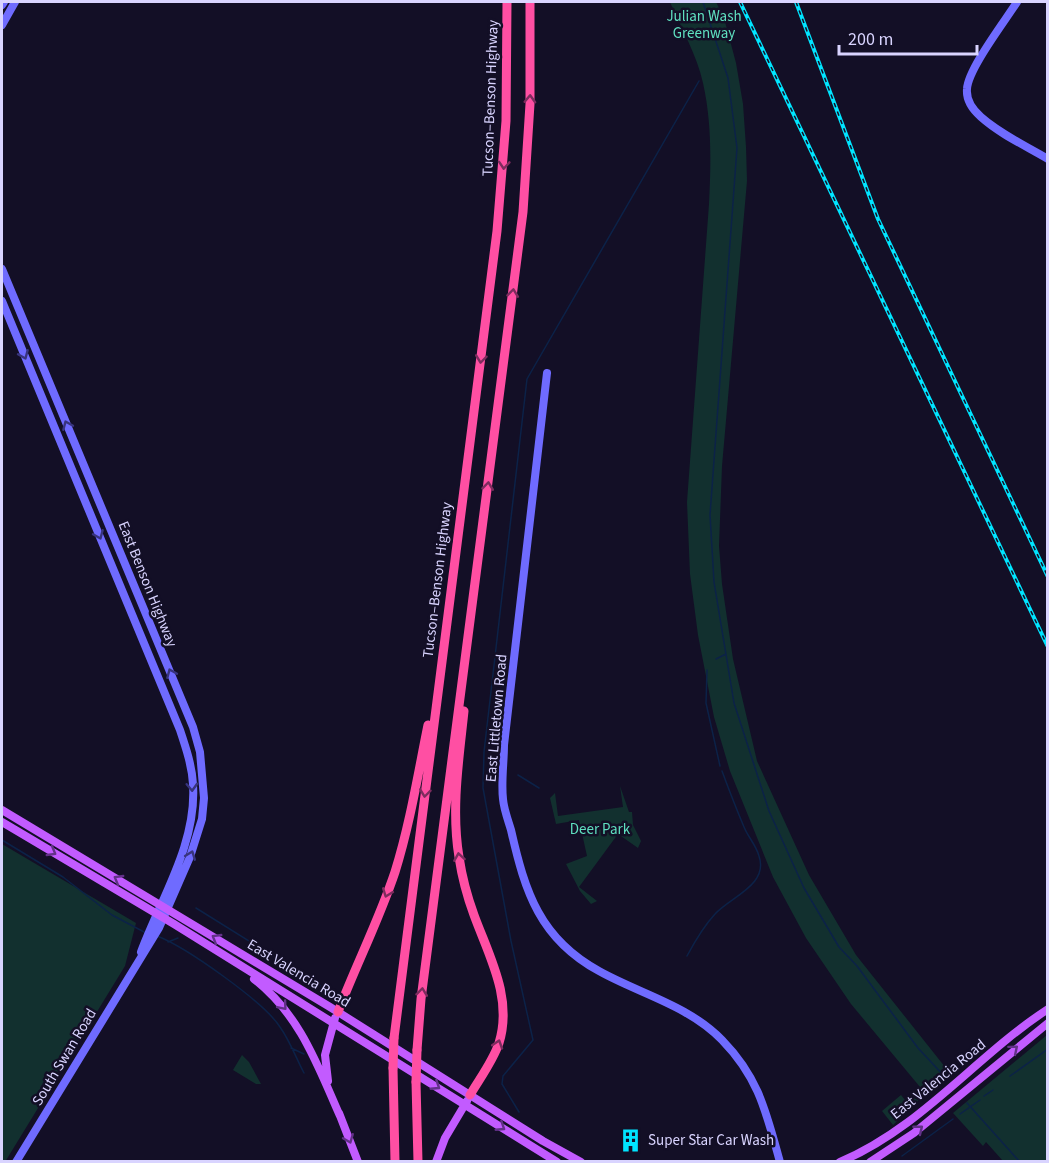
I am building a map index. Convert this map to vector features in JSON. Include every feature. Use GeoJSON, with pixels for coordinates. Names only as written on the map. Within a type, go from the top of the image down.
{"type":"FeatureCollection","features":[{"type":"Feature","properties":{"kind":"highway","name":"Tucson–Benson Highway"},"geometry":{"type":"LineString","coordinates":[[395,1161],[394,1038],[502,192],[508,88],[507,2]]}},
{"type":"Feature","properties":{"kind":"highway"},"geometry":{"type":"LineString","coordinates":[[418,1161],[416,1082],[421,999],[524,195],[530,104],[530,2]]}},
{"type":"Feature","properties":{"kind":"highway"},"geometry":{"type":"LineString","coordinates":[[470,1095],[496,1051],[504,1017],[500,985],[465,888],[456,830],[457,785],[483,520]]}},
{"type":"Feature","properties":{"kind":"highway"},"geometry":{"type":"LineString","coordinates":[[338,1012],[375,926],[398,861],[443,652]]}},
{"type":"Feature","properties":{"kind":"main road","name":"East Valencia Road"},"geometry":{"type":"LineString","coordinates":[[2,810],[158,908]]}},
{"type":"Feature","properties":{"kind":"main road","name":"East Valencia Road"},"geometry":{"type":"LineString","coordinates":[[2,822],[167,913],[338,1012],[543,1141],[581,1161]]}},
{"type":"Feature","properties":{"kind":"main road","name":"East Valencia Road"},"geometry":{"type":"LineString","coordinates":[[167,913],[223,955],[557,1161]]}},
{"type":"Feature","properties":{"kind":"main road"},"geometry":{"type":"LineString","coordinates":[[223,955],[268,990],[293,1019],[306,1040],[358,1161]]}},
{"type":"Feature","properties":{"kind":"main road","name":"East Valencia Road"},"geometry":{"type":"LineString","coordinates":[[840,1161],[876,1144],[902,1127],[1018,1030],[1047,1009]]}},
{"type":"Feature","properties":{"kind":"main road"},"geometry":{"type":"LineString","coordinates":[[338,1012],[325,1054],[328,1080],[340,1116]]}},
{"type":"Feature","properties":{"kind":"main road","name":"East Valencia Road"},"geometry":{"type":"LineString","coordinates":[[870,1161],[914,1133],[1047,1023]]}},
{"type":"Feature","properties":{"kind":"main road"},"geometry":{"type":"LineString","coordinates":[[436,1161],[445,1138],[470,1095]]}},
{"type":"Feature","properties":{"kind":"street"},"geometry":{"type":"LineString","coordinates":[[2,25],[15,2]]}},
{"type":"Feature","properties":{"kind":"street"},"geometry":{"type":"LineString","coordinates":[[1017,2],[972,72],[967,86],[967,97],[974,110],[985,120],[1047,159]]}},
{"type":"Feature","properties":{"kind":"street","name":"East Benson Highway"},"geometry":{"type":"LineString","coordinates":[[2,269],[193,727],[200,752],[204,798],[202,819],[190,857],[167,913]]}},
{"type":"Feature","properties":{"kind":"street","name":"East Benson Highway"},"geometry":{"type":"LineString","coordinates":[[2,302],[172,709],[189,759],[193,785],[190,824],[181,856],[158,908]]}},
{"type":"Feature","properties":{"kind":"street","name":"East Littletown Road"},"geometry":{"type":"LineString","coordinates":[[547,373],[504,745],[503,800],[516,858],[532,902],[544,923],[578,958],[600,972],[694,1017],[732,1050],[761,1096],[780,1161]]}},
{"type":"Feature","properties":{"kind":"street","name":"South Swan Road"},"geometry":{"type":"LineString","coordinates":[[16,1161],[135,967],[151,934],[158,908]]}},
{"type":"Feature","properties":{"kind":"street","name":"South Swan Road"},"geometry":{"type":"LineString","coordinates":[[151,934],[167,913]]}},
{"type":"Feature","properties":{"kind":"green space","name":"Julian Wash Greenway"},"geometry":{"type":"Polygon","coordinates":[[[670,2],[716,2],[724,18],[736,63],[743,104],[747,181],[722,466],[719,546],[733,659],[757,761],[809,875],[856,955],[949,1072],[893,1125],[882,1111],[901,1095],[905,1100],[920,1087],[851,1004],[806,938],[773,877],[730,771],[714,717],[698,635],[690,574],[687,502],[709,204],[709,128],[706,98],[700,73],[670,2]]]}},
{"type":"Feature","properties":{"kind":"green space","name":"Deer Park"},"geometry":{"type":"Polygon","coordinates":[[[620,786],[629,812],[632,812],[633,825],[641,841],[638,848],[618,834],[579,887],[597,901],[591,904],[580,891],[566,864],[587,856],[579,820],[556,824],[550,798],[555,793],[558,816],[623,807],[620,786]]]}},
{"type":"Feature","properties":{"kind":"green space"},"geometry":{"type":"Polygon","coordinates":[[[2,844],[136,923],[125,966],[5,1162],[2,1161],[2,844]]]}},
{"type":"Feature","properties":{"kind":"green space"},"geometry":{"type":"Polygon","coordinates":[[[1047,1035],[1047,1161],[1003,1161],[986,1142],[983,1146],[953,1113],[1047,1035]]]}},
{"type":"Feature","properties":{"kind":"green space"},"geometry":{"type":"Polygon","coordinates":[[[242,1055],[249,1062],[261,1084],[256,1084],[233,1070],[242,1055]]]}},
{"type":"Feature","properties":{"kind":"waterway"},"geometry":{"type":"LineString","coordinates":[[703,2],[728,78],[737,148],[710,515],[714,582],[734,703],[769,811],[804,888],[839,947],[857,966],[918,1048],[946,1078]]}},
{"type":"Feature","properties":{"kind":"waterway"},"geometry":{"type":"LineString","coordinates":[[519,1112],[502,1084],[503,1076],[533,1040],[511,941],[483,788],[484,752],[527,379],[699,81]]}},
{"type":"Feature","properties":{"kind":"waterway"},"geometry":{"type":"LineString","coordinates":[[716,659],[726,654]]}},
{"type":"Feature","properties":{"kind":"waterway"},"geometry":{"type":"LineString","coordinates":[[707,670],[706,703],[720,766]]}},
{"type":"Feature","properties":{"kind":"waterway"},"geometry":{"type":"LineString","coordinates":[[687,956],[711,919],[753,883],[761,866],[758,852],[744,827],[722,771]]}},
{"type":"Feature","properties":{"kind":"waterway"},"geometry":{"type":"LineString","coordinates":[[518,775],[539,788]]}},
{"type":"Feature","properties":{"kind":"waterway"},"geometry":{"type":"LineString","coordinates":[[2,840],[63,877],[112,915],[146,933]]}},
{"type":"Feature","properties":{"kind":"waterway"},"geometry":{"type":"LineString","coordinates":[[196,908],[334,994]]}},
{"type":"Feature","properties":{"kind":"waterway"},"geometry":{"type":"LineString","coordinates":[[157,936],[204,963],[242,990],[271,1016],[284,1032],[304,1073]]}},
{"type":"Feature","properties":{"kind":"waterway"},"geometry":{"type":"LineString","coordinates":[[168,942],[178,938]]}},
{"type":"Feature","properties":{"kind":"waterway"},"geometry":{"type":"LineString","coordinates":[[291,1048],[304,1054]]}},
{"type":"Feature","properties":{"kind":"waterway"},"geometry":{"type":"LineString","coordinates":[[1010,1076],[1048,1049]]}},
{"type":"Feature","properties":{"kind":"waterway"},"geometry":{"type":"LineString","coordinates":[[984,1096],[993,1090]]}},
{"type":"Feature","properties":{"kind":"waterway"},"geometry":{"type":"LineString","coordinates":[[960,1114],[980,1100]]}},
{"type":"Feature","properties":{"kind":"waterway"},"geometry":{"type":"LineString","coordinates":[[967,1103],[1020,1162]]}},
{"type":"Feature","properties":{"kind":"waterway"},"geometry":{"type":"LineString","coordinates":[[902,1156],[953,1119]]}},
{"type":"Feature","properties":{"kind":"railway"},"geometry":{"type":"LineString","coordinates":[[740,2],[1048,647]]}},
{"type":"Feature","properties":{"kind":"railway"},"geometry":{"type":"LineString","coordinates":[[796,2],[878,219],[1048,577]]}},
{"type":"Feature","properties":{"kind":"place","name":"Super Star Car Wash"},"geometry":{"type":"Point","coordinates":[630,1140]}}]}
